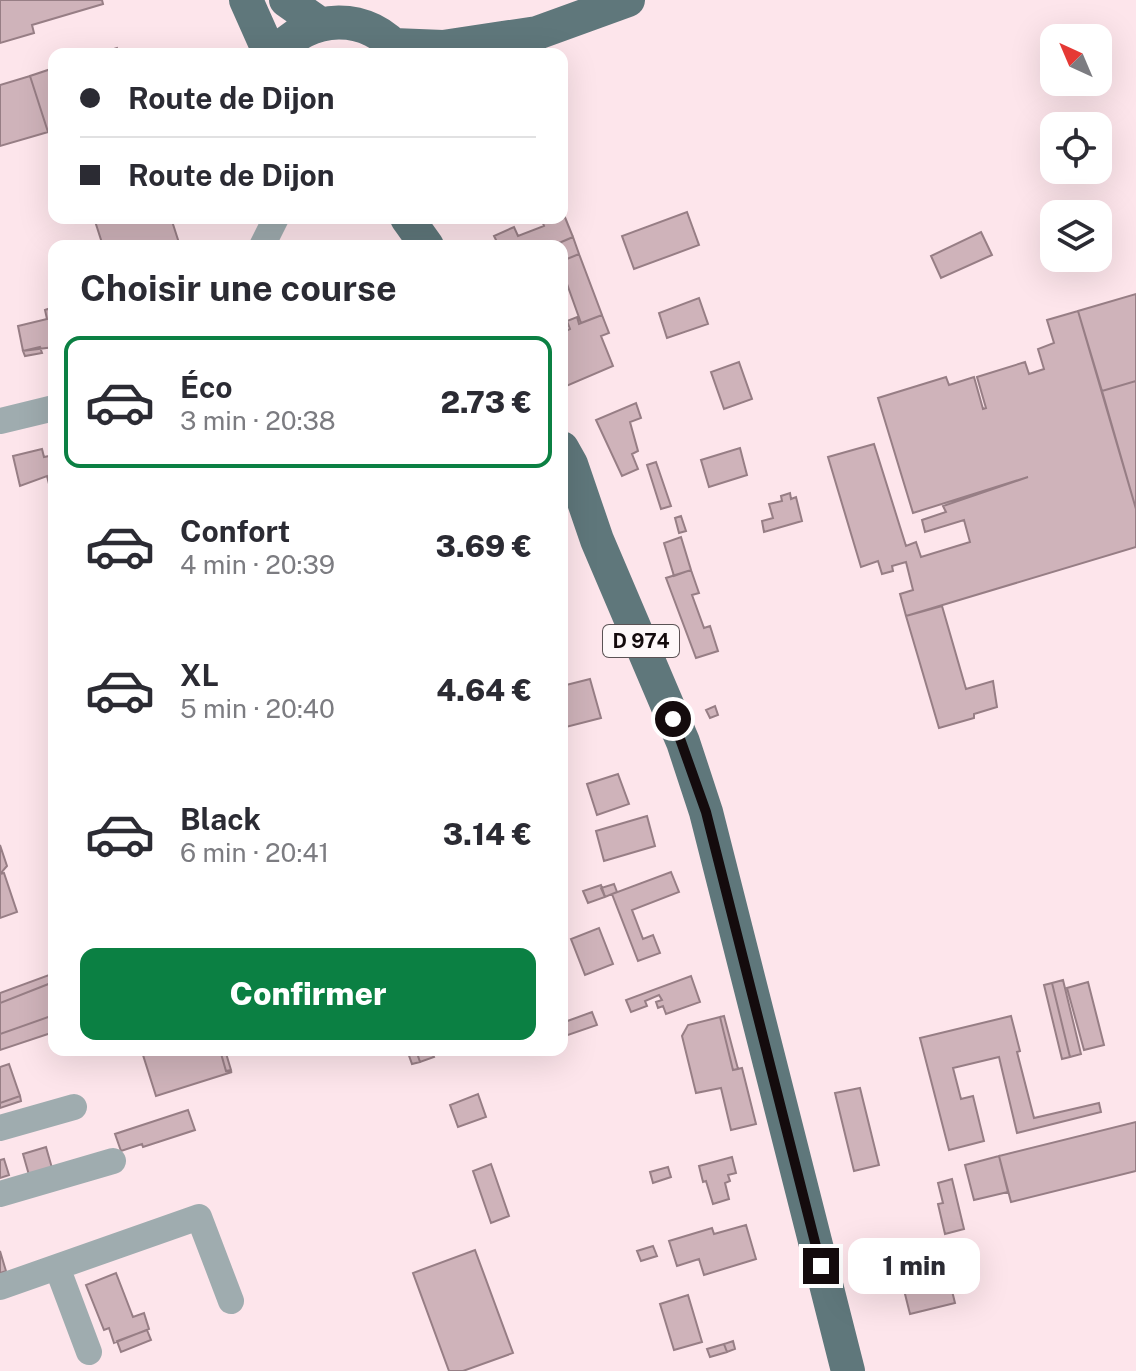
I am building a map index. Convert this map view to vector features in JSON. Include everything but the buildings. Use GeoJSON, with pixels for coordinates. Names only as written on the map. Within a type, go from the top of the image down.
{"type":"FeatureCollection","features":[{"type":"Feature","properties":{"kind":"main road"},"geometry":{"type":"LineString","coordinates":[[246,0],[270,48]]}},
{"type":"Feature","properties":{"kind":"main road"},"geometry":{"type":"LineString","coordinates":[[286,0],[320,24]]}},
{"type":"Feature","properties":{"kind":"main road"},"geometry":{"type":"LineString","coordinates":[[508,48],[537,33],[628,0]]}},
{"type":"Feature","properties":{"kind":"main road"},"geometry":{"type":"LineString","coordinates":[[279,48],[301,31],[339,21],[359,24],[378,32],[396,48]]}},
{"type":"Feature","properties":{"kind":"main road"},"geometry":{"type":"LineString","coordinates":[[420,48],[537,33]]}},
{"type":"Feature","properties":{"kind":"main road","name":"D 974"},"geometry":{"type":"LineString","coordinates":[[568,459],[597,540],[677,729],[706,812],[848,1371]]}},
{"type":"Feature","properties":{"kind":"main road","name":"D 974"},"geometry":{"type":"LineString","coordinates":[[568,499],[597,540]]}},
{"type":"Feature","properties":{"kind":"street"},"geometry":{"type":"LineString","coordinates":[[0,421],[48,409]]}},
{"type":"Feature","properties":{"kind":"street"},"geometry":{"type":"LineString","coordinates":[[0,1128],[74,1107]]}},
{"type":"Feature","properties":{"kind":"street"},"geometry":{"type":"LineString","coordinates":[[0,1194],[113,1161]]}},
{"type":"Feature","properties":{"kind":"street"},"geometry":{"type":"LineString","coordinates":[[0,1287],[199,1217],[231,1301]]}},
{"type":"Feature","properties":{"kind":"street"},"geometry":{"type":"LineString","coordinates":[[57,1267],[89,1352]]}},
{"type":"Feature","properties":{"kind":"route"},"geometry":{"type":"LineString","coordinates":[[673,719],[706,812],[821,1266]]}}]}
